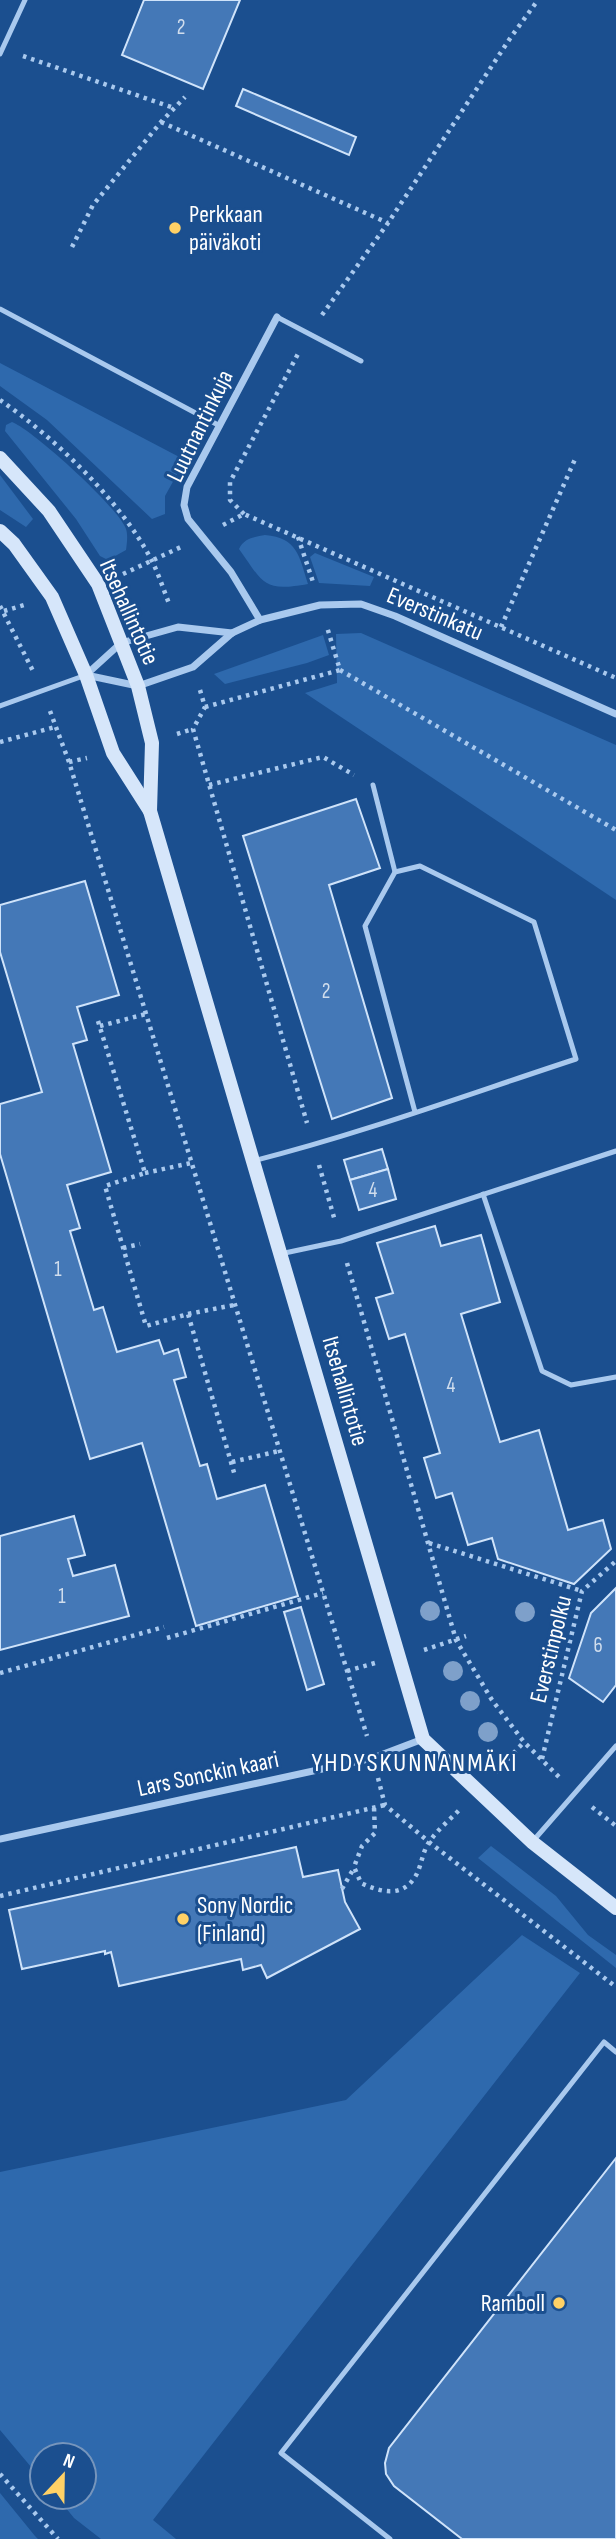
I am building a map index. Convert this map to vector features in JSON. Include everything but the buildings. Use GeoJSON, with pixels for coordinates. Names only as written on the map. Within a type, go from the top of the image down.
{"type":"FeatureCollection","features":[{"type":"Feature","properties":{"kind":"main road","name":"Itsehallintotie"},"geometry":{"type":"LineString","coordinates":[[0,458],[49,511],[98,584],[138,686],[152,743],[150,810]]}},
{"type":"Feature","properties":{"kind":"main road","name":"Itsehallintotie"},"geometry":{"type":"LineString","coordinates":[[0,531],[14,544],[52,597],[86,675],[113,753],[150,810],[423,1739]]}},
{"type":"Feature","properties":{"kind":"main road"},"geometry":{"type":"LineString","coordinates":[[423,1739],[532,1842],[616,1908]]}},
{"type":"Feature","properties":{"kind":"street","name":"Luutnantinkuja"},"geometry":{"type":"LineString","coordinates":[[260,620],[231,572],[188,519],[184,505],[187,487],[277,317]]}},
{"type":"Feature","properties":{"kind":"street","name":"Everstinkatu"},"geometry":{"type":"LineString","coordinates":[[138,686],[193,667],[232,633],[260,620],[320,605],[361,604],[396,616],[616,714]]}},
{"type":"Feature","properties":{"kind":"street"},"geometry":{"type":"LineString","coordinates":[[86,675],[121,643],[178,627],[232,633]]}},
{"type":"Feature","properties":{"kind":"street"},"geometry":{"type":"LineString","coordinates":[[86,675],[138,686]]}},
{"type":"Feature","properties":{"kind":"street","name":"Lars Sonckin kaari"},"geometry":{"type":"LineString","coordinates":[[0,1839],[373,1758],[423,1739]]}},
{"type":"Feature","properties":{"kind":"lane"},"geometry":{"type":"LineString","coordinates":[[1,52],[25,0]]}},
{"type":"Feature","properties":{"kind":"lane"},"geometry":{"type":"LineString","coordinates":[[0,309],[220,426]]}},
{"type":"Feature","properties":{"kind":"lane"},"geometry":{"type":"LineString","coordinates":[[277,317],[361,361]]}},
{"type":"Feature","properties":{"kind":"lane"},"geometry":{"type":"LineString","coordinates":[[0,706],[86,675]]}},
{"type":"Feature","properties":{"kind":"lane"},"geometry":{"type":"LineString","coordinates":[[373,785],[395,873],[365,926],[415,1112]]}},
{"type":"Feature","properties":{"kind":"lane"},"geometry":{"type":"LineString","coordinates":[[253,1161],[313,1146],[576,1059],[534,922],[420,866],[395,873]]}},
{"type":"Feature","properties":{"kind":"lane"},"geometry":{"type":"LineString","coordinates":[[281,1254],[341,1241],[616,1151]]}},
{"type":"Feature","properties":{"kind":"lane"},"geometry":{"type":"LineString","coordinates":[[483,1194],[542,1371],[571,1385],[616,1377]]}},
{"type":"Feature","properties":{"kind":"lane"},"geometry":{"type":"LineString","coordinates":[[532,1842],[616,1746]]}},
{"type":"Feature","properties":{"kind":"lane"},"geometry":{"type":"LineString","coordinates":[[390,2539],[281,2453],[604,2042],[616,2052]]}},
{"type":"Feature","properties":{"kind":"path"},"geometry":{"type":"LineString","coordinates":[[244,514],[230,500],[230,482],[309,333],[388,223],[538,0]]}},
{"type":"Feature","properties":{"kind":"path"},"geometry":{"type":"LineString","coordinates":[[1,52],[174,108]]}},
{"type":"Feature","properties":{"kind":"path"},"geometry":{"type":"LineString","coordinates":[[72,247],[93,205],[185,97]]}},
{"type":"Feature","properties":{"kind":"path"},"geometry":{"type":"LineString","coordinates":[[161,122],[388,223]]}},
{"type":"Feature","properties":{"kind":"path"},"geometry":{"type":"LineString","coordinates":[[0,400],[57,444],[129,524],[152,561],[178,627]]}},
{"type":"Feature","properties":{"kind":"path"},"geometry":{"type":"LineString","coordinates":[[500,627],[576,457]]}},
{"type":"Feature","properties":{"kind":"path"},"geometry":{"type":"LineString","coordinates":[[298,537],[340,670],[616,830]]}},
{"type":"Feature","properties":{"kind":"path"},"geometry":{"type":"LineString","coordinates":[[0,606],[42,692],[69,762],[210,1225]]}},
{"type":"Feature","properties":{"kind":"path"},"geometry":{"type":"LineString","coordinates":[[193,667],[205,707],[193,729],[456,1640],[492,1700],[524,1742],[576,1794],[616,1826]]}},
{"type":"Feature","properties":{"kind":"path"},"geometry":{"type":"LineString","coordinates":[[205,707],[340,670]]}},
{"type":"Feature","properties":{"kind":"path"},"geometry":{"type":"LineString","coordinates":[[0,742],[55,727]]}},
{"type":"Feature","properties":{"kind":"path"},"geometry":{"type":"LineString","coordinates":[[209,785],[323,757],[373,785]]}},
{"type":"Feature","properties":{"kind":"path"},"geometry":{"type":"LineString","coordinates":[[145,1173],[99,1023],[146,1014]]}},
{"type":"Feature","properties":{"kind":"path"},"geometry":{"type":"LineString","coordinates":[[191,1163],[145,1173],[105,1186],[145,1326],[234,1305]]}},
{"type":"Feature","properties":{"kind":"path"},"geometry":{"type":"LineString","coordinates":[[123,1248],[140,1244]]}},
{"type":"Feature","properties":{"kind":"path"},"geometry":{"type":"LineString","coordinates":[[188,1314],[236,1476]]}},
{"type":"Feature","properties":{"kind":"path"},"geometry":{"type":"LineString","coordinates":[[232,1462],[279,1451]]}},
{"type":"Feature","properties":{"kind":"path"},"geometry":{"type":"LineString","coordinates":[[428,1543],[582,1591]]}},
{"type":"Feature","properties":{"kind":"path","name":"Everstinpolku"},"geometry":{"type":"LineString","coordinates":[[541,1760],[582,1591],[616,1561]]}},
{"type":"Feature","properties":{"kind":"path"},"geometry":{"type":"LineString","coordinates":[[167,1638],[323,1593]]}},
{"type":"Feature","properties":{"kind":"path"},"geometry":{"type":"LineString","coordinates":[[0,1673],[164,1627]]}},
{"type":"Feature","properties":{"kind":"path"},"geometry":{"type":"LineString","coordinates":[[0,1896],[385,1805]]}},
{"type":"Feature","properties":{"kind":"path"},"geometry":{"type":"LineString","coordinates":[[342,1888],[355,1867],[362,1846],[375,1833],[374,1808]]}},
{"type":"Feature","properties":{"kind":"path"},"geometry":{"type":"LineString","coordinates":[[355,1867],[361,1884],[394,1892],[405,1887],[415,1877],[429,1842]]}},
{"type":"Feature","properties":{"kind":"path"},"geometry":{"type":"LineString","coordinates":[[0,2474],[58,2539]]}},
{"type":"Feature","properties":{"kind":"shaded area"},"geometry":{"type":"Polygon","coordinates":[[[0,363],[185,460],[165,496],[165,514],[152,519],[47,420],[0,386],[0,363]]]}},
{"type":"Feature","properties":{"kind":"shaded area"},"geometry":{"type":"Polygon","coordinates":[[[12,422],[38,439],[108,505],[126,529],[126,550],[108,560],[100,556],[76,519],[5,431],[6,425],[12,422]]]}},
{"type":"Feature","properties":{"kind":"shaded area"},"geometry":{"type":"Polygon","coordinates":[[[0,475],[33,519],[26,527],[0,510],[0,475]]]}},
{"type":"Feature","properties":{"kind":"shaded area"},"geometry":{"type":"Polygon","coordinates":[[[265,535],[291,544],[299,557],[308,584],[273,586],[260,578],[239,549],[247,540],[265,535]]]}},
{"type":"Feature","properties":{"kind":"shaded area"},"geometry":{"type":"Polygon","coordinates":[[[315,553],[374,577],[370,586],[319,583],[310,557],[315,553]]]}},
{"type":"Feature","properties":{"kind":"shaded area"},"geometry":{"type":"Polygon","coordinates":[[[361,633],[616,745],[616,900],[305,693],[337,683],[336,634],[361,633]]]}},
{"type":"Feature","properties":{"kind":"shaded area"},"geometry":{"type":"Polygon","coordinates":[[[323,635],[329,655],[307,663],[225,684],[214,674],[323,635]]]}},
{"type":"Feature","properties":{"kind":"shaded area"},"geometry":{"type":"Polygon","coordinates":[[[491,1846],[556,1896],[588,1935],[616,1955],[616,1968],[478,1858],[491,1846]]]}},
{"type":"Feature","properties":{"kind":"shaded area"},"geometry":{"type":"Polygon","coordinates":[[[522,1935],[580,1973],[153,2520],[176,2539],[101,2539],[68,2511],[98,2511],[98,2441],[28,2441],[28,2463],[0,2430],[0,2172],[346,2100],[522,1935]]]}},
{"type":"Feature","properties":{"kind":"shaded area"},"geometry":{"type":"Polygon","coordinates":[[[0,2493],[35,2536],[38,2539],[0,2539],[0,2493]]]}},
{"type":"Feature","properties":{"kind":"place","name":"Perkkaan päiväkoti"},"geometry":{"type":"Point","coordinates":[175,228]}},
{"type":"Feature","properties":{"kind":"place","name":"Sony Nordic (Finland)"},"geometry":{"type":"Point","coordinates":[183,1919]}},
{"type":"Feature","properties":{"kind":"place","name":"Ramboll"},"geometry":{"type":"Point","coordinates":[559,2303]}},
{"type":"Feature","properties":{"kind":"district","name":"YHDYSKUNNANMÄKI"},"geometry":{"type":"Point","coordinates":[415,1763]}}]}
